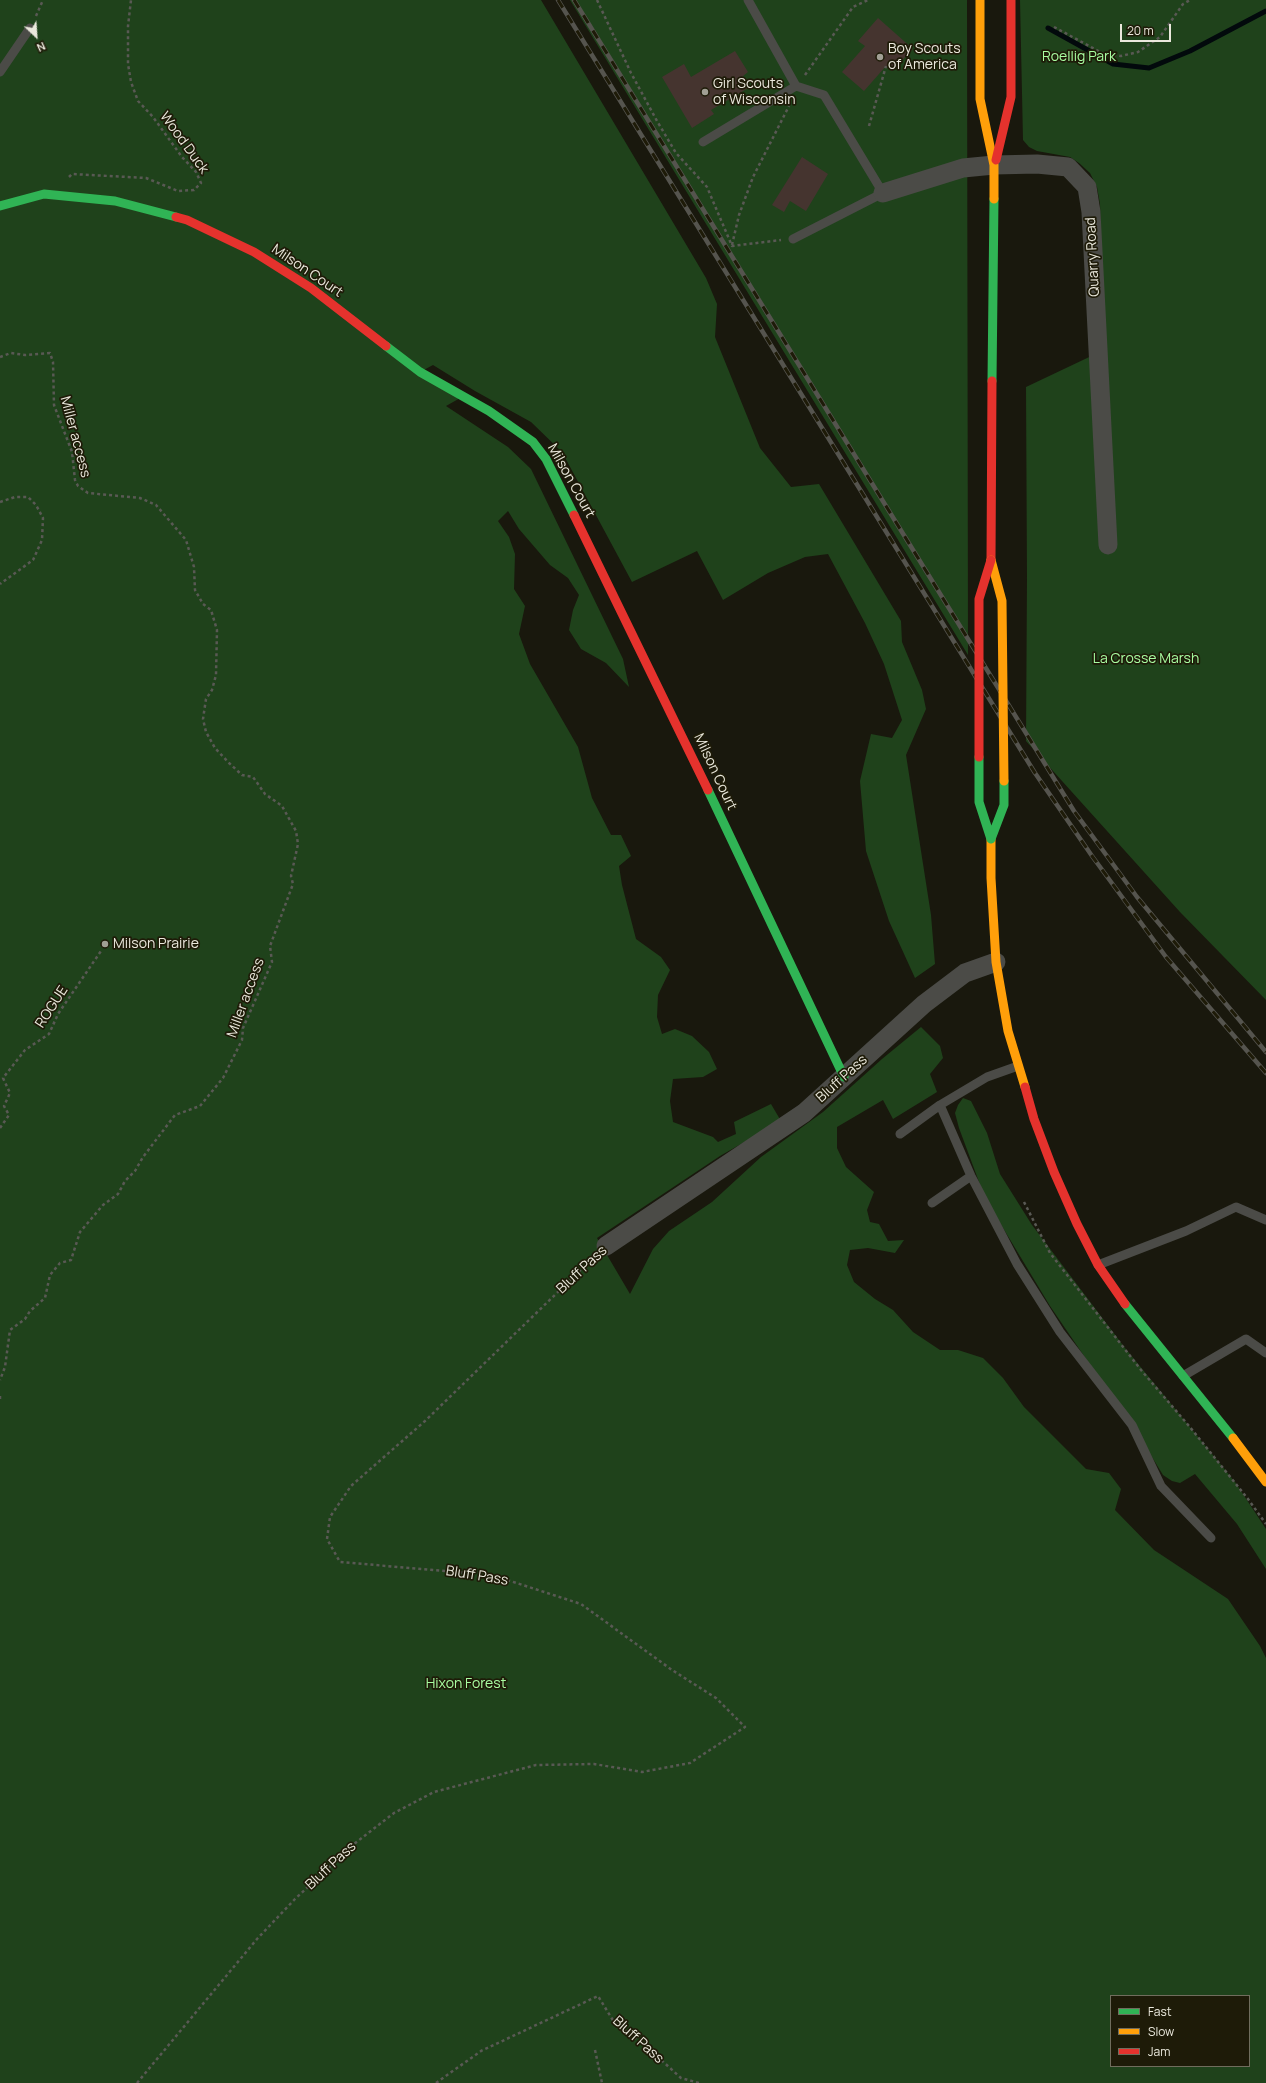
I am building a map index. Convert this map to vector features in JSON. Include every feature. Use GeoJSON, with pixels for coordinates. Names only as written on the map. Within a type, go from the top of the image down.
{"type":"FeatureCollection","features":[{"type":"Feature","properties":{"kind":"main road"},"geometry":{"type":"LineString","coordinates":[[980,0],[980,99],[994,165],[991,560],[1002,601],[1004,805],[991,839]]}},
{"type":"Feature","properties":{"kind":"main road"},"geometry":{"type":"LineString","coordinates":[[994,165],[1011,97],[1011,0]]}},
{"type":"Feature","properties":{"kind":"main road","name":"Milson Court"},"geometry":{"type":"LineString","coordinates":[[0,206],[44,194],[115,201],[187,220],[254,252],[311,288],[420,372],[489,411],[533,442],[546,459],[553,472],[670,710],[844,1078]]}},
{"type":"Feature","properties":{"kind":"main road"},"geometry":{"type":"LineString","coordinates":[[991,560],[978,600],[979,802],[991,839],[991,878],[996,962],[1008,1031],[1018,1066],[1034,1119],[1054,1172],[1077,1224],[1098,1265],[1129,1310],[1243,1450],[1266,1482]]}},
{"type":"Feature","properties":{"kind":"street","name":"Quarry Road"},"geometry":{"type":"LineString","coordinates":[[883,193],[963,168],[994,165],[1037,164],[1068,168],[1087,187],[1091,212],[1108,544]]}},
{"type":"Feature","properties":{"kind":"street","name":"Bluff Pass"},"geometry":{"type":"LineString","coordinates":[[606,1246],[804,1113],[924,1004],[965,973],[996,962]]}},
{"type":"Feature","properties":{"kind":"lane"},"geometry":{"type":"LineString","coordinates":[[748,0],[798,86],[824,95],[883,193],[793,239]]}},
{"type":"Feature","properties":{"kind":"lane"},"geometry":{"type":"LineString","coordinates":[[0,72],[30,28]]}},
{"type":"Feature","properties":{"kind":"lane"},"geometry":{"type":"LineString","coordinates":[[703,142],[798,86]]}},
{"type":"Feature","properties":{"kind":"lane"},"geometry":{"type":"LineString","coordinates":[[900,1134],[940,1105],[987,1077],[1018,1066]]}},
{"type":"Feature","properties":{"kind":"lane"},"geometry":{"type":"LineString","coordinates":[[940,1105],[971,1176],[1017,1264],[1060,1332],[1132,1425],[1161,1486],[1211,1538]]}},
{"type":"Feature","properties":{"kind":"lane"},"geometry":{"type":"LineString","coordinates":[[932,1203],[971,1176]]}},
{"type":"Feature","properties":{"kind":"lane"},"geometry":{"type":"LineString","coordinates":[[1098,1265],[1186,1232],[1236,1207],[1266,1220]]}},
{"type":"Feature","properties":{"kind":"lane"},"geometry":{"type":"LineString","coordinates":[[1183,1376],[1246,1339],[1266,1353]]}},
{"type":"Feature","properties":{"kind":"path"},"geometry":{"type":"LineString","coordinates":[[30,28],[43,0]]}},
{"type":"Feature","properties":{"kind":"path","name":"Wood Duck"},"geometry":{"type":"LineString","coordinates":[[66,178],[72,174],[146,178],[178,191],[194,190],[201,183],[196,172],[182,157],[153,117],[138,101],[131,82],[128,41],[131,0]]}},
{"type":"Feature","properties":{"kind":"path"},"geometry":{"type":"LineString","coordinates":[[597,0],[631,72],[657,121],[676,153],[707,187],[732,246]]}},
{"type":"Feature","properties":{"kind":"path"},"geometry":{"type":"LineString","coordinates":[[732,246],[739,216],[753,178],[798,86],[853,7],[868,0]]}},
{"type":"Feature","properties":{"kind":"path"},"geometry":{"type":"LineString","coordinates":[[1054,26],[1102,53],[1121,56],[1138,52],[1160,37],[1183,4],[1190,0]]}},
{"type":"Feature","properties":{"kind":"path"},"geometry":{"type":"LineString","coordinates":[[869,126],[886,66]]}},
{"type":"Feature","properties":{"kind":"path"},"geometry":{"type":"LineString","coordinates":[[732,246],[793,239]]}},
{"type":"Feature","properties":{"kind":"path","name":"Miller access"},"geometry":{"type":"LineString","coordinates":[[0,357],[11,353],[25,355],[50,353],[54,362],[54,404],[72,452],[75,480],[78,486],[88,493],[140,498],[156,505],[186,540],[194,567],[195,590],[203,604],[211,610],[217,630],[216,675],[212,690],[206,699],[203,719],[206,732],[215,748],[242,775],[253,777],[265,794],[282,806],[296,831],[298,844],[291,876],[293,884],[270,946],[272,962],[243,1028],[242,1040],[223,1078],[200,1106],[175,1115],[143,1157],[135,1171],[125,1181],[118,1194],[103,1206],[80,1232],[71,1260],[60,1263],[50,1275],[45,1298],[30,1311],[25,1319],[10,1330],[5,1367],[0,1380]]}},
{"type":"Feature","properties":{"kind":"path"},"geometry":{"type":"LineString","coordinates":[[0,502],[15,497],[28,497],[36,504],[43,518],[42,540],[33,560],[0,584]]}},
{"type":"Feature","properties":{"kind":"path","name":"ROGUE"},"geometry":{"type":"LineString","coordinates":[[0,1128],[9,1115],[4,1106],[10,1093],[3,1078],[25,1050],[49,1034],[58,1014],[101,951]]}},
{"type":"Feature","properties":{"kind":"path"},"geometry":{"type":"LineString","coordinates":[[1024,1202],[1050,1253],[1141,1370],[1189,1426],[1248,1499],[1266,1524]]}},
{"type":"Feature","properties":{"kind":"path","name":"Bluff Pass"},"geometry":{"type":"LineString","coordinates":[[137,2083],[257,1939],[295,1899],[354,1844],[394,1813],[434,1792],[536,1765],[594,1764],[642,1772],[690,1763],[745,1727],[716,1698],[672,1670],[581,1604],[492,1575],[340,1562],[327,1539],[330,1517],[351,1486],[425,1421],[606,1246]]}},
{"type":"Feature","properties":{"kind":"path"},"geometry":{"type":"LineString","coordinates":[[0,1396],[0,1402]]}},
{"type":"Feature","properties":{"kind":"path","name":"Bluff Pass"},"geometry":{"type":"LineString","coordinates":[[436,2083],[482,2051],[598,1996],[614,2022],[648,2048],[680,2078],[699,2083]]}},
{"type":"Feature","properties":{"kind":"path"},"geometry":{"type":"LineString","coordinates":[[595,2050],[602,2083]]}},
{"type":"Feature","properties":{"kind":"green space","name":"Hixon Forest"},"geometry":{"type":"Polygon","coordinates":[[[0,0],[541,0],[706,278],[717,304],[715,337],[760,448],[791,487],[819,484],[901,621],[902,642],[922,690],[926,709],[906,755],[931,915],[935,964],[915,978],[889,921],[866,851],[860,781],[871,734],[892,738],[902,720],[884,664],[865,623],[828,554],[805,557],[768,573],[723,600],[697,551],[632,582],[562,452],[531,422],[475,391],[433,365],[420,372],[462,397],[446,406],[508,447],[531,469],[623,659],[629,687],[606,663],[581,649],[569,630],[573,610],[579,595],[568,578],[550,565],[519,529],[508,511],[498,521],[509,537],[515,554],[514,589],[525,606],[519,634],[530,664],[578,747],[592,798],[611,835],[621,835],[631,856],[619,866],[622,885],[636,939],[661,957],[670,970],[658,995],[657,1017],[662,1034],[675,1029],[692,1036],[709,1052],[717,1069],[703,1077],[673,1079],[670,1101],[673,1122],[713,1137],[718,1142],[736,1134],[734,1122],[771,1104],[781,1121],[720,1156],[597,1238],[630,1294],[653,1249],[669,1231],[712,1202],[761,1157],[823,1112],[882,1059],[921,1027],[940,1046],[943,1058],[930,1074],[937,1092],[893,1119],[883,1100],[837,1127],[837,1148],[846,1167],[874,1192],[867,1210],[870,1222],[879,1224],[888,1241],[904,1240],[895,1253],[868,1248],[850,1250],[847,1265],[854,1282],[875,1299],[893,1310],[913,1332],[940,1350],[958,1350],[983,1358],[1003,1378],[1024,1407],[1086,1469],[1109,1473],[1121,1489],[1115,1510],[1154,1550],[1228,1599],[1260,1646],[1266,1658],[1266,2083],[0,2083],[0,0]]]}},
{"type":"Feature","properties":{"kind":"green space"},"geometry":{"type":"Polygon","coordinates":[[[570,0],[967,0],[968,655],[700,214],[570,0]]]}},
{"type":"Feature","properties":{"kind":"green space","name":"La Crosse Marsh"},"geometry":{"type":"Polygon","coordinates":[[[1020,0],[1266,0],[1266,1000],[1180,912],[1026,741],[1026,387],[1104,350],[1100,204],[1097,187],[1090,173],[1070,157],[1037,151],[1029,147],[1023,140],[1020,0]]]}},
{"type":"Feature","properties":{"kind":"green space"},"geometry":{"type":"Polygon","coordinates":[[[963,1098],[971,1101],[987,1133],[1000,1174],[1032,1225],[1125,1348],[1235,1482],[1266,1529],[1266,1569],[1237,1524],[1195,1474],[1180,1483],[1172,1481],[1163,1475],[1144,1444],[1050,1306],[985,1198],[959,1128],[955,1113],[963,1098]]]}},
{"type":"Feature","properties":{"kind":"building","name":"Boy Scouts of America"},"geometry":{"type":"Polygon","coordinates":[[[878,18],[913,49],[892,71],[886,66],[864,91],[842,72],[865,46],[858,41],[878,18]]]}},
{"type":"Feature","properties":{"kind":"building","name":"Girl Scouts of Wisconsin"},"geometry":{"type":"Polygon","coordinates":[[[735,51],[748,72],[743,76],[750,87],[711,110],[714,114],[692,128],[662,77],[684,64],[691,77],[735,51]]]}},
{"type":"Feature","properties":{"kind":"building"},"geometry":{"type":"Polygon","coordinates":[[[802,157],[828,174],[806,211],[790,201],[784,212],[772,205],[802,157]]]}},
{"type":"Feature","properties":{"kind":"waterway"},"geometry":{"type":"LineString","coordinates":[[1048,28],[1113,64],[1149,68],[1190,51],[1266,11]]}},
{"type":"Feature","properties":{"kind":"railway"},"geometry":{"type":"LineString","coordinates":[[558,0],[1035,773],[1092,856],[1166,957],[1266,1073]]}},
{"type":"Feature","properties":{"kind":"railway"},"geometry":{"type":"LineString","coordinates":[[574,0],[1074,811],[1137,897],[1266,1052]]}},
{"type":"Feature","properties":{"kind":"traffic: fast"},"geometry":{"type":"LineString","coordinates":[[0,206],[44,194],[115,201],[176,217]]}},
{"type":"Feature","properties":{"kind":"traffic: fast"},"geometry":{"type":"LineString","coordinates":[[992,381],[994,199]]}},
{"type":"Feature","properties":{"kind":"traffic: fast"},"geometry":{"type":"LineString","coordinates":[[386,346],[420,372],[489,411],[533,442],[546,459],[574,515]]}},
{"type":"Feature","properties":{"kind":"traffic: fast"},"geometry":{"type":"LineString","coordinates":[[979,757],[979,802],[991,839]]}},
{"type":"Feature","properties":{"kind":"traffic: fast"},"geometry":{"type":"LineString","coordinates":[[991,839],[1004,805],[1004,781]]}},
{"type":"Feature","properties":{"kind":"traffic: fast"},"geometry":{"type":"LineString","coordinates":[[708,790],[844,1077]]}},
{"type":"Feature","properties":{"kind":"traffic: fast"},"geometry":{"type":"LineString","coordinates":[[1125,1304],[1233,1438]]}},
{"type":"Feature","properties":{"kind":"traffic: slow"},"geometry":{"type":"LineString","coordinates":[[980,0],[980,99],[994,165],[994,199]]}},
{"type":"Feature","properties":{"kind":"traffic: slow"},"geometry":{"type":"LineString","coordinates":[[991,560],[1002,601],[1004,781]]}},
{"type":"Feature","properties":{"kind":"traffic: slow"},"geometry":{"type":"LineString","coordinates":[[991,839],[991,878],[996,962],[1008,1031],[1025,1087]]}},
{"type":"Feature","properties":{"kind":"traffic: slow"},"geometry":{"type":"LineString","coordinates":[[1233,1438],[1266,1482]]}},
{"type":"Feature","properties":{"kind":"traffic: jam"},"geometry":{"type":"LineString","coordinates":[[996,160],[1011,97],[1011,0]]}},
{"type":"Feature","properties":{"kind":"traffic: jam"},"geometry":{"type":"LineString","coordinates":[[176,217],[187,220],[254,252],[311,288],[386,346]]}},
{"type":"Feature","properties":{"kind":"traffic: jam"},"geometry":{"type":"LineString","coordinates":[[991,560],[992,381]]}},
{"type":"Feature","properties":{"kind":"traffic: jam"},"geometry":{"type":"LineString","coordinates":[[574,515],[708,790]]}},
{"type":"Feature","properties":{"kind":"traffic: jam"},"geometry":{"type":"LineString","coordinates":[[979,757],[979,599],[991,560]]}},
{"type":"Feature","properties":{"kind":"traffic: jam"},"geometry":{"type":"LineString","coordinates":[[1025,1087],[1034,1119],[1054,1172],[1077,1224],[1098,1265],[1125,1304]]}},
{"type":"Feature","properties":{"kind":"place","name":"Boy Scouts of America"},"geometry":{"type":"Point","coordinates":[880,57]}},
{"type":"Feature","properties":{"kind":"place","name":"Girl Scouts of Wisconsin"},"geometry":{"type":"Point","coordinates":[705,92]}},
{"type":"Feature","properties":{"kind":"place","name":"Milson Prairie"},"geometry":{"type":"Point","coordinates":[105,944]}},
{"type":"Feature","properties":{"kind":"park label","name":"Roellig Park"},"geometry":{"type":"Point","coordinates":[1079,57]}}]}
